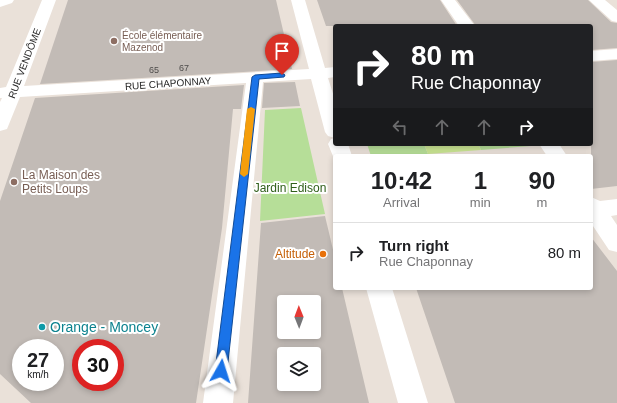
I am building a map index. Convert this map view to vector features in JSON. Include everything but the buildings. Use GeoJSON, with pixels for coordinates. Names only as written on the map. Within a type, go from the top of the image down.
{"type":"FeatureCollection","features":[{"type":"Feature","properties":{"kind":"street"},"geometry":{"type":"LineString","coordinates":[[0,3],[7,0]]}},
{"type":"Feature","properties":{"kind":"street","name":"RUE VENDÔME"},"geometry":{"type":"LineString","coordinates":[[0,125],[6,93],[48,0]]}},
{"type":"Feature","properties":{"kind":"street"},"geometry":{"type":"LineString","coordinates":[[298,0],[327,73],[333,117]]}},
{"type":"Feature","properties":{"kind":"street"},"geometry":{"type":"LineString","coordinates":[[448,0],[466,24]]}},
{"type":"Feature","properties":{"kind":"street"},"geometry":{"type":"LineString","coordinates":[[596,0],[617,18]]}},
{"type":"Feature","properties":{"kind":"street"},"geometry":{"type":"LineString","coordinates":[[593,56],[617,54]]}},
{"type":"Feature","properties":{"kind":"street","name":"RUE CHAPONNAY"},"geometry":{"type":"LineString","coordinates":[[6,93],[327,73]]}},
{"type":"Feature","properties":{"kind":"street"},"geometry":{"type":"LineString","coordinates":[[218,403],[255,77]]}},
{"type":"Feature","properties":{"kind":"street"},"geometry":{"type":"LineString","coordinates":[[593,208],[617,208]]}},
{"type":"Feature","properties":{"kind":"street"},"geometry":{"type":"LineString","coordinates":[[593,209],[617,243]]}},
{"type":"Feature","properties":{"kind":"street"},"geometry":{"type":"LineString","coordinates":[[380,290],[413,403]]}},
{"type":"Feature","properties":{"kind":"green space","name":"Jardin Edison"},"geometry":{"type":"Polygon","coordinates":[[[301,108],[325,214],[260,221],[265,110],[301,108]]]}},
{"type":"Feature","properties":{"kind":"green space"},"geometry":{"type":"Polygon","coordinates":[[[368,146],[425,146],[428,154],[370,154],[368,146]]]}},
{"type":"Feature","properties":{"kind":"green space"},"geometry":{"type":"Polygon","coordinates":[[[425,146],[479,146],[481,150],[428,154],[425,146]]]}},
{"type":"Feature","properties":{"kind":"green space"},"geometry":{"type":"Polygon","coordinates":[[[479,146],[531,146],[481,150],[479,146]]]}},
{"type":"Feature","properties":{"kind":"slow traffic"},"geometry":{"type":"LineString","coordinates":[[244,174],[251,109]]}},
{"type":"Feature","properties":{"kind":"place","name":"École élémentaire Mazenod"},"geometry":{"type":"Point","coordinates":[114,41]}},
{"type":"Feature","properties":{"kind":"place","name":"La Maison des Petits Loups"},"geometry":{"type":"Point","coordinates":[14,182]}},
{"type":"Feature","properties":{"kind":"place","name":"Altitude"},"geometry":{"type":"Point","coordinates":[323,254]}},
{"type":"Feature","properties":{"kind":"place","name":"Orange - Moncey"},"geometry":{"type":"Point","coordinates":[42,327]}},
{"type":"Feature","properties":{"kind":"route"},"geometry":{"type":"LineString","coordinates":[[221,371],[255,77],[282,75]]}}]}
